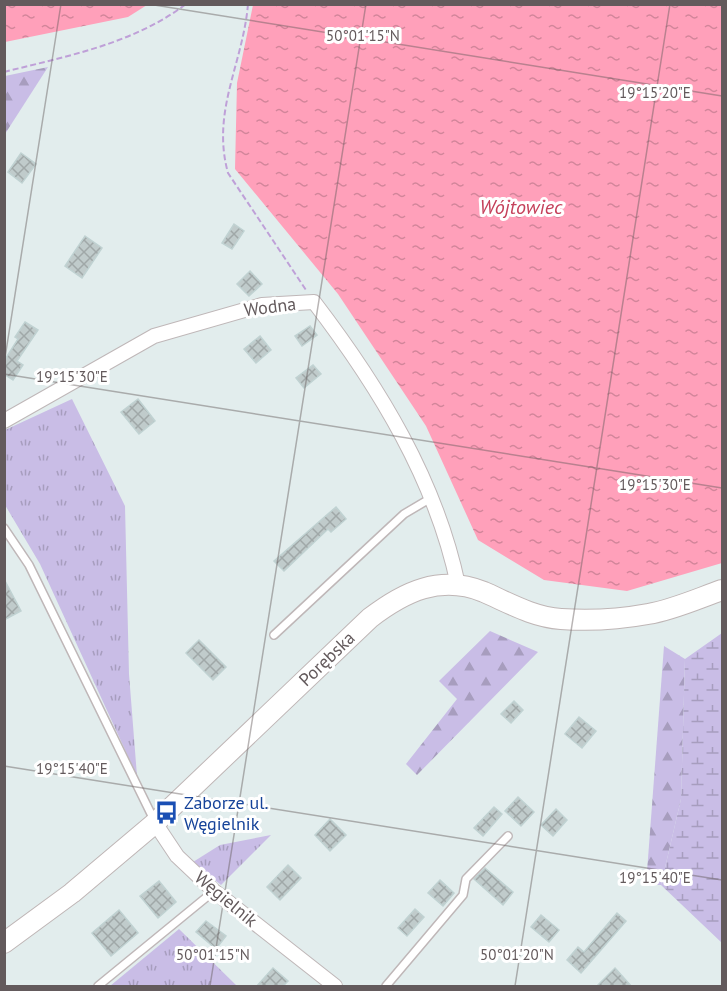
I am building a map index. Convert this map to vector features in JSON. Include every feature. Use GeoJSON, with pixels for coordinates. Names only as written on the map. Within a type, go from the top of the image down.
{"type":"FeatureCollection","features":[{"type":"Feature","properties":{"kind":"street","name":"Wodna"},"geometry":{"type":"LineString","coordinates":[[4,421],[154,336],[262,305],[314,302],[356,357],[386,404],[431,498],[450,550],[458,585]]}},
{"type":"Feature","properties":{"kind":"street","name":"Porębska"},"geometry":{"type":"LineString","coordinates":[[4,943],[72,893],[155,823],[370,618],[406,592],[458,585],[482,591],[516,608],[560,619],[650,614],[723,590]]}},
{"type":"Feature","properties":{"kind":"street","name":"Węgielnik"},"geometry":{"type":"LineString","coordinates":[[155,823],[177,856],[214,891],[335,987]]}},
{"type":"Feature","properties":{"kind":"lane"},"geometry":{"type":"LineString","coordinates":[[274,635],[404,514],[431,498]]}},
{"type":"Feature","properties":{"kind":"lane"},"geometry":{"type":"LineString","coordinates":[[4,528],[29,565],[136,790],[155,823]]}},
{"type":"Feature","properties":{"kind":"lane"},"geometry":{"type":"LineString","coordinates":[[386,987],[463,895],[466,879],[508,836]]}},
{"type":"Feature","properties":{"kind":"lane"},"geometry":{"type":"LineString","coordinates":[[98,987],[214,891]]}},
{"type":"Feature","properties":{"kind":"path"},"geometry":{"type":"LineString","coordinates":[[4,72],[106,45],[139,33],[186,4]]}},
{"type":"Feature","properties":{"kind":"path"},"geometry":{"type":"LineString","coordinates":[[248,4],[224,114],[223,153],[228,174],[314,302]]}},
{"type":"Feature","properties":{"kind":"green space"},"geometry":{"type":"Polygon","coordinates":[[[48,67],[5,134],[5,76],[48,67]]]}},
{"type":"Feature","properties":{"kind":"green space"},"geometry":{"type":"Polygon","coordinates":[[[72,399],[125,506],[129,674],[137,776],[40,564],[5,505],[5,430],[72,399]]]}},
{"type":"Feature","properties":{"kind":"green space"},"geometry":{"type":"Polygon","coordinates":[[[490,631],[538,652],[417,775],[406,764],[457,699],[439,681],[490,631]]]}},
{"type":"Feature","properties":{"kind":"green space"},"geometry":{"type":"Polygon","coordinates":[[[722,633],[722,943],[661,885],[681,799],[685,659],[722,633]]]}},
{"type":"Feature","properties":{"kind":"green space"},"geometry":{"type":"Polygon","coordinates":[[[664,646],[685,659],[681,799],[661,885],[646,885],[664,646]]]}},
{"type":"Feature","properties":{"kind":"green space"},"geometry":{"type":"Polygon","coordinates":[[[271,835],[221,885],[193,862],[220,845],[271,835]]]}},
{"type":"Feature","properties":{"kind":"green space"},"geometry":{"type":"Polygon","coordinates":[[[179,929],[237,986],[110,986],[179,929]]]}},
{"type":"Feature","properties":{"kind":"water"},"geometry":{"type":"Polygon","coordinates":[[[5,4],[147,5],[128,17],[5,42],[5,4]]]}},
{"type":"Feature","properties":{"kind":"water","name":"Wójtowiec"},"geometry":{"type":"Polygon","coordinates":[[[253,5],[722,5],[722,563],[627,591],[544,580],[478,540],[426,426],[338,294],[235,169],[237,83],[253,5]]]}},
{"type":"Feature","properties":{"kind":"building"},"geometry":{"type":"Polygon","coordinates":[[[21,153],[36,164],[22,183],[8,172],[21,153]]]}},
{"type":"Feature","properties":{"kind":"building"},"geometry":{"type":"Polygon","coordinates":[[[234,224],[244,231],[232,249],[222,243],[234,224]]]}},
{"type":"Feature","properties":{"kind":"building"},"geometry":{"type":"Polygon","coordinates":[[[85,236],[102,248],[82,278],[65,266],[85,236]]]}},
{"type":"Feature","properties":{"kind":"building"},"geometry":{"type":"Polygon","coordinates":[[[250,271],[262,284],[249,296],[237,284],[250,271]]]}},
{"type":"Feature","properties":{"kind":"building"},"geometry":{"type":"Polygon","coordinates":[[[25,322],[38,330],[17,361],[23,365],[13,380],[4,374],[4,361],[18,339],[15,337],[25,322]]]}},
{"type":"Feature","properties":{"kind":"building"},"geometry":{"type":"Polygon","coordinates":[[[310,326],[317,335],[302,346],[295,336],[310,326]]]}},
{"type":"Feature","properties":{"kind":"building"},"geometry":{"type":"Polygon","coordinates":[[[260,336],[271,350],[256,363],[244,349],[260,336]]]}},
{"type":"Feature","properties":{"kind":"building"},"geometry":{"type":"Polygon","coordinates":[[[313,365],[321,374],[304,388],[296,378],[313,365]]]}},
{"type":"Feature","properties":{"kind":"building"},"geometry":{"type":"Polygon","coordinates":[[[138,399],[155,421],[139,434],[121,412],[138,399]]]}},
{"type":"Feature","properties":{"kind":"building"},"geometry":{"type":"Polygon","coordinates":[[[336,507],[346,519],[331,532],[328,529],[284,571],[274,561],[336,507]]]}},
{"type":"Feature","properties":{"kind":"building"},"geometry":{"type":"Polygon","coordinates":[[[4,579],[21,611],[4,620],[4,579]]]}},
{"type":"Feature","properties":{"kind":"building"},"geometry":{"type":"Polygon","coordinates":[[[199,640],[226,667],[213,680],[186,653],[199,640]]]}},
{"type":"Feature","properties":{"kind":"building"},"geometry":{"type":"Polygon","coordinates":[[[514,701],[523,710],[511,723],[501,714],[514,701]]]}},
{"type":"Feature","properties":{"kind":"building"},"geometry":{"type":"Polygon","coordinates":[[[579,717],[596,731],[582,748],[565,734],[579,717]]]}},
{"type":"Feature","properties":{"kind":"building"},"geometry":{"type":"Polygon","coordinates":[[[518,797],[534,812],[521,826],[505,811],[518,797]]]}},
{"type":"Feature","properties":{"kind":"building"},"geometry":{"type":"Polygon","coordinates":[[[494,807],[502,814],[483,836],[474,828],[494,807]]]}},
{"type":"Feature","properties":{"kind":"building"},"geometry":{"type":"Polygon","coordinates":[[[556,809],[567,820],[553,836],[541,825],[556,809]]]}},
{"type":"Feature","properties":{"kind":"building"},"geometry":{"type":"Polygon","coordinates":[[[330,819],[346,835],[330,851],[315,835],[330,819]]]}},
{"type":"Feature","properties":{"kind":"building"},"geometry":{"type":"Polygon","coordinates":[[[288,865],[301,878],[280,900],[267,887],[288,865]]]}},
{"type":"Feature","properties":{"kind":"building"},"geometry":{"type":"Polygon","coordinates":[[[485,868],[513,892],[503,905],[474,879],[485,868]]]}},
{"type":"Feature","properties":{"kind":"building"},"geometry":{"type":"Polygon","coordinates":[[[440,880],[454,893],[443,906],[428,893],[440,880]]]}},
{"type":"Feature","properties":{"kind":"building"},"geometry":{"type":"Polygon","coordinates":[[[159,881],[176,902],[158,918],[140,896],[159,881]]]}},
{"type":"Feature","properties":{"kind":"building"},"geometry":{"type":"Polygon","coordinates":[[[415,909],[424,917],[407,936],[398,928],[415,909]]]}},
{"type":"Feature","properties":{"kind":"building"},"geometry":{"type":"Polygon","coordinates":[[[119,910],[138,933],[111,956],[92,933],[119,910]]]}},
{"type":"Feature","properties":{"kind":"building"},"geometry":{"type":"Polygon","coordinates":[[[617,913],[626,921],[581,973],[567,960],[578,947],[584,952],[617,913]]]}},
{"type":"Feature","properties":{"kind":"building"},"geometry":{"type":"Polygon","coordinates":[[[541,915],[559,930],[549,942],[531,927],[541,915]]]}},
{"type":"Feature","properties":{"kind":"building"},"geometry":{"type":"Polygon","coordinates":[[[206,921],[226,936],[216,949],[196,932],[206,921]]]}},
{"type":"Feature","properties":{"kind":"building"},"geometry":{"type":"Polygon","coordinates":[[[273,968],[288,981],[282,987],[256,987],[273,968]]]}},
{"type":"Feature","properties":{"kind":"building"},"geometry":{"type":"Polygon","coordinates":[[[615,968],[632,987],[596,987],[615,968]]]}},
{"type":"Feature","properties":{"kind":"place","name":"Zaborze ul. Węgielnik"},"geometry":{"type":"Point","coordinates":[166,813]}}]}
